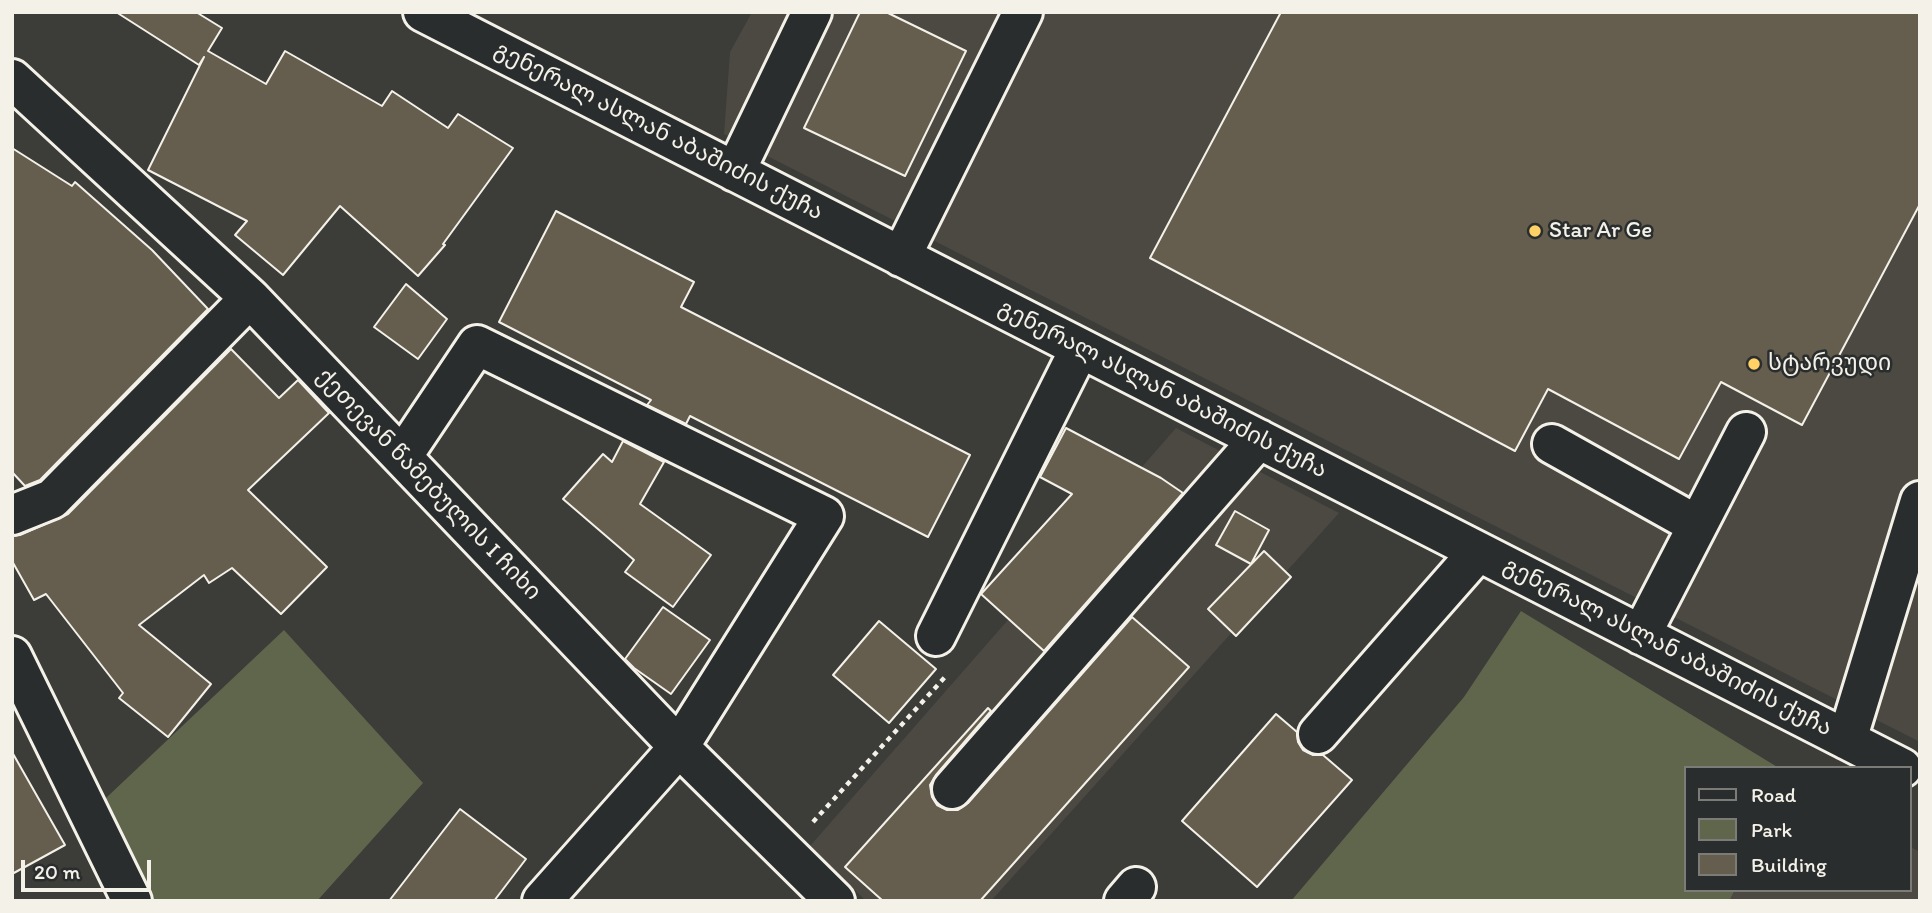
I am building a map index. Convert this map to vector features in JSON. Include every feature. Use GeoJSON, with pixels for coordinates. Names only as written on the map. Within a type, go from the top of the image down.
{"type":"FeatureCollection","features":[{"type":"Feature","properties":{"kind":"street","name":"გენერალ ასლან აბაშიძის ქუჩა"},"geometry":{"type":"LineString","coordinates":[[423,12],[1898,766]]}},
{"type":"Feature","properties":{"kind":"street"},"geometry":{"type":"LineString","coordinates":[[735,172],[812,12]]}},
{"type":"Feature","properties":{"kind":"street"},"geometry":{"type":"LineString","coordinates":[[901,257],[1023,12]]}},
{"type":"Feature","properties":{"kind":"street","name":"ქეთევან წამებულის I ჩიხი"},"geometry":{"type":"LineString","coordinates":[[12,79],[250,298],[679,747],[835,901]]}},
{"type":"Feature","properties":{"kind":"street"},"geometry":{"type":"LineString","coordinates":[[12,515],[52,499],[250,298]]}},
{"type":"Feature","properties":{"kind":"street"},"geometry":{"type":"LineString","coordinates":[[402,457],[477,345],[824,516],[679,747],[542,901]]}},
{"type":"Feature","properties":{"kind":"street"},"geometry":{"type":"LineString","coordinates":[[936,636],[1080,348]]}},
{"type":"Feature","properties":{"kind":"street"},"geometry":{"type":"LineString","coordinates":[[1641,635],[1746,432]]}},
{"type":"Feature","properties":{"kind":"street"},"geometry":{"type":"LineString","coordinates":[[952,789],[1259,439]]}},
{"type":"Feature","properties":{"kind":"street"},"geometry":{"type":"LineString","coordinates":[[1552,444],[1697,525]]}},
{"type":"Feature","properties":{"kind":"street"},"geometry":{"type":"LineString","coordinates":[[1847,740],[1920,501]]}},
{"type":"Feature","properties":{"kind":"street"},"geometry":{"type":"LineString","coordinates":[[1318,734],[1478,552]]}},
{"type":"Feature","properties":{"kind":"street"},"geometry":{"type":"LineString","coordinates":[[12,656],[132,901]]}},
{"type":"Feature","properties":{"kind":"path"},"geometry":{"type":"LineString","coordinates":[[786,852],[949,672],[936,636]]}},
{"type":"Feature","properties":{"kind":"shaded area"},"geometry":{"type":"Polygon","coordinates":[[[752,12],[1920,12],[1920,742],[724,134],[730,52],[752,12]]]}},
{"type":"Feature","properties":{"kind":"shaded area"},"geometry":{"type":"Polygon","coordinates":[[[1176,428],[1339,513],[991,901],[866,901],[810,846],[1176,428]]]}},
{"type":"Feature","properties":{"kind":"shaded area"},"geometry":{"type":"Polygon","coordinates":[[[1911,847],[1920,852],[1920,901],[1729,901],[1734,892],[1911,892],[1911,847]]]}},
{"type":"Feature","properties":{"kind":"green space"},"geometry":{"type":"Polygon","coordinates":[[[1521,611],[1776,766],[1684,766],[1684,892],[1734,892],[1729,901],[1291,901],[1464,697],[1521,611]]]}},
{"type":"Feature","properties":{"kind":"green space"},"geometry":{"type":"Polygon","coordinates":[[[284,630],[423,783],[317,901],[132,901],[89,814],[284,630]]]}},
{"type":"Feature","properties":{"kind":"building"},"geometry":{"type":"Polygon","coordinates":[[[116,12],[196,12],[222,28],[208,51],[266,84],[285,51],[382,106],[392,91],[448,128],[458,114],[513,148],[443,244],[445,245],[418,276],[340,206],[283,275],[235,235],[247,221],[148,170],[204,57],[199,65],[116,12]]]}},
{"type":"Feature","properties":{"kind":"building"},"geometry":{"type":"Polygon","coordinates":[[[860,12],[886,12],[966,51],[905,176],[804,128],[860,12]]]}},
{"type":"Feature","properties":{"kind":"building","name":"Star Ar Ge"},"geometry":{"type":"Polygon","coordinates":[[[1281,12],[1920,12],[1920,204],[1802,425],[1721,382],[1679,459],[1548,389],[1515,451],[1150,258],[1281,12]]]}},
{"type":"Feature","properties":{"kind":"building"},"geometry":{"type":"Polygon","coordinates":[[[12,148],[72,186],[75,182],[152,250],[208,309],[40,480],[25,486],[12,472],[12,148]]]}},
{"type":"Feature","properties":{"kind":"building"},"geometry":{"type":"Polygon","coordinates":[[[556,211],[694,282],[681,307],[970,455],[928,537],[690,416],[686,424],[647,405],[651,400],[499,322],[556,211]]]}},
{"type":"Feature","properties":{"kind":"building"},"geometry":{"type":"Polygon","coordinates":[[[406,284],[447,319],[418,359],[374,327],[406,284]]]}},
{"type":"Feature","properties":{"kind":"building"},"geometry":{"type":"Polygon","coordinates":[[[231,349],[279,398],[298,380],[329,413],[248,490],[327,567],[281,614],[232,568],[209,583],[204,575],[139,625],[211,684],[168,737],[119,698],[123,693],[46,594],[34,600],[12,561],[12,536],[68,514],[231,349]]]}},
{"type":"Feature","properties":{"kind":"building"},"geometry":{"type":"Polygon","coordinates":[[[1066,428],[1161,478],[1183,493],[1044,651],[981,594],[1072,494],[1040,477],[1066,428]]]}},
{"type":"Feature","properties":{"kind":"building"},"geometry":{"type":"Polygon","coordinates":[[[623,441],[664,462],[640,504],[711,555],[673,607],[625,572],[634,560],[563,499],[603,454],[612,462],[623,441]]]}},
{"type":"Feature","properties":{"kind":"building"},"geometry":{"type":"Polygon","coordinates":[[[1235,511],[1269,530],[1251,564],[1216,545],[1235,511]]]}},
{"type":"Feature","properties":{"kind":"building"},"geometry":{"type":"Polygon","coordinates":[[[1264,551],[1291,577],[1236,636],[1208,609],[1264,551]]]}},
{"type":"Feature","properties":{"kind":"building"},"geometry":{"type":"Polygon","coordinates":[[[663,607],[710,640],[671,694],[625,659],[663,607]]]}},
{"type":"Feature","properties":{"kind":"building"},"geometry":{"type":"Polygon","coordinates":[[[1132,617],[1189,667],[980,901],[883,901],[845,867],[988,708],[991,711],[930,785],[937,805],[947,810],[958,810],[968,803],[1132,617]]]}},
{"type":"Feature","properties":{"kind":"building"},"geometry":{"type":"Polygon","coordinates":[[[879,621],[936,669],[889,723],[833,675],[879,621]]]}},
{"type":"Feature","properties":{"kind":"building"},"geometry":{"type":"Polygon","coordinates":[[[1276,714],[1297,732],[1298,742],[1303,750],[1313,755],[1323,755],[1352,780],[1257,887],[1182,821],[1276,714]]]}},
{"type":"Feature","properties":{"kind":"building"},"geometry":{"type":"Polygon","coordinates":[[[12,752],[65,845],[12,874],[12,752]]]}},
{"type":"Feature","properties":{"kind":"building"},"geometry":{"type":"Polygon","coordinates":[[[460,809],[526,859],[494,901],[389,901],[460,809]]]}},
{"type":"Feature","properties":{"kind":"place","name":"Star Ar Ge"},"geometry":{"type":"Point","coordinates":[1535,231]}},
{"type":"Feature","properties":{"kind":"place","name":"სტარვუდი"},"geometry":{"type":"Point","coordinates":[1754,364]}}]}
